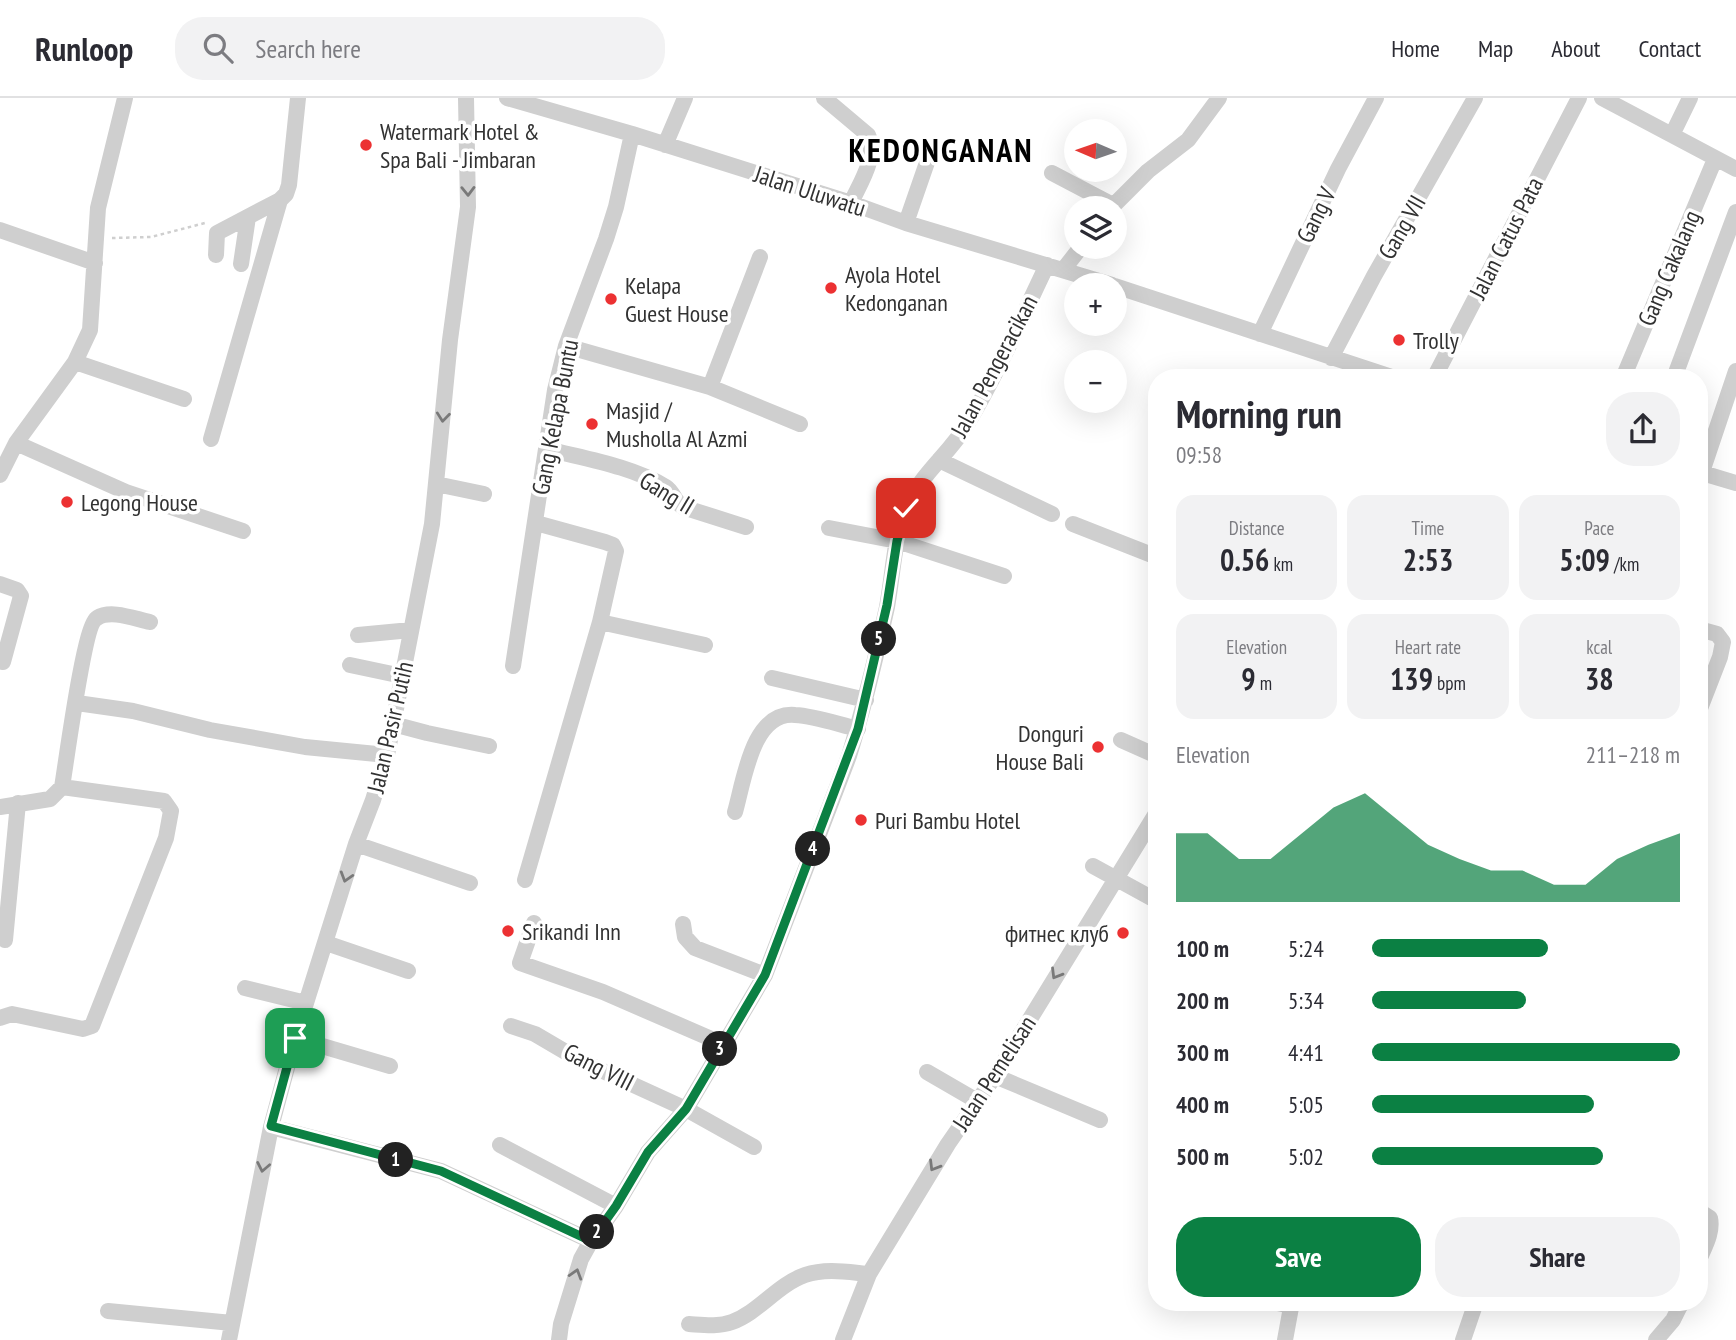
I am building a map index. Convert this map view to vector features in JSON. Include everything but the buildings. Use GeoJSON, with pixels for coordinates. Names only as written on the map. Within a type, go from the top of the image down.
{"type":"FeatureCollection","features":[{"type":"Feature","properties":{"kind":"street"},"geometry":{"type":"LineString","coordinates":[[0,475],[16,443],[75,362],[88,335],[92,322],[101,192],[125,98]]}},
{"type":"Feature","properties":{"kind":"street"},"geometry":{"type":"LineString","coordinates":[[216,255],[217,233],[280,200],[286,194],[298,98]]}},
{"type":"Feature","properties":{"kind":"street","name":"Jalan Pasir Putih"},"geometry":{"type":"LineString","coordinates":[[229,1340],[271,1126],[295,1038],[387,755],[432,524],[450,341],[468,207],[466,98]]}},
{"type":"Feature","properties":{"kind":"street","name":"Jalan Uluwatu"},"geometry":{"type":"LineString","coordinates":[[507,98],[632,134],[906,223],[1072,273]]}},
{"type":"Feature","properties":{"kind":"street"},"geometry":{"type":"LineString","coordinates":[[665,145],[685,98]]}},
{"type":"Feature","properties":{"kind":"street"},"geometry":{"type":"LineString","coordinates":[[824,98],[868,135],[871,143],[869,162],[851,203]]}},
{"type":"Feature","properties":{"kind":"street"},"geometry":{"type":"LineString","coordinates":[[1123,196],[1148,171],[1188,140],[1219,98]]}},
{"type":"Feature","properties":{"kind":"street","name":"Gang V"},"geometry":{"type":"LineString","coordinates":[[1260,334],[1338,169],[1376,98]]}},
{"type":"Feature","properties":{"kind":"street","name":"Gang VII"},"geometry":{"type":"LineString","coordinates":[[1331,358],[1374,276],[1475,98]]}},
{"type":"Feature","properties":{"kind":"street"},"geometry":{"type":"LineString","coordinates":[[1602,98],[1736,169]]}},
{"type":"Feature","properties":{"kind":"street"},"geometry":{"type":"LineString","coordinates":[[1672,135],[1690,98]]}},
{"type":"Feature","properties":{"kind":"street","name":"Jalan Catus Pata"},"geometry":{"type":"LineString","coordinates":[[1439,369],[1579,99]]}},
{"type":"Feature","properties":{"kind":"street","name":"Gang Kelapa Buntu"},"geometry":{"type":"LineString","coordinates":[[513,666],[554,400],[566,346],[606,239],[632,134]]}},
{"type":"Feature","properties":{"kind":"street"},"geometry":{"type":"LineString","coordinates":[[906,223],[932,148]]}},
{"type":"Feature","properties":{"kind":"street","name":"Gang Cakalang"},"geometry":{"type":"LineString","coordinates":[[1627,369],[1715,159]]}},
{"type":"Feature","properties":{"kind":"street"},"geometry":{"type":"LineString","coordinates":[[1052,173],[1093,196]]}},
{"type":"Feature","properties":{"kind":"street"},"geometry":{"type":"LineString","coordinates":[[211,439],[280,200]]}},
{"type":"Feature","properties":{"kind":"street"},"geometry":{"type":"LineString","coordinates":[[1677,369],[1736,212]]}},
{"type":"Feature","properties":{"kind":"street"},"geometry":{"type":"LineString","coordinates":[[241,264],[248,217]]}},
{"type":"Feature","properties":{"kind":"street"},"geometry":{"type":"LineString","coordinates":[[0,230],[95,262]]}},
{"type":"Feature","properties":{"kind":"street"},"geometry":{"type":"LineString","coordinates":[[710,387],[760,257]]}},
{"type":"Feature","properties":{"kind":"street"},"geometry":{"type":"LineString","coordinates":[[1063,270],[1072,259]]}},
{"type":"Feature","properties":{"kind":"street","name":"Jalan Pengeracikan"},"geometry":{"type":"LineString","coordinates":[[559,1340],[561,1324],[581,1259],[591,1241],[616,1206],[648,1152],[686,1109],[765,975],[858,729],[887,605],[897,541],[911,497],[967,424],[999,365],[1046,265]]}},
{"type":"Feature","properties":{"kind":"street","name":"Jalan Uluwatu"},"geometry":{"type":"LineString","coordinates":[[1127,291],[1366,369]]}},
{"type":"Feature","properties":{"kind":"street"},"geometry":{"type":"LineString","coordinates":[[566,346],[710,387],[800,424]]}},
{"type":"Feature","properties":{"kind":"street"},"geometry":{"type":"LineString","coordinates":[[75,362],[184,399]]}},
{"type":"Feature","properties":{"kind":"street"},"geometry":{"type":"LineString","coordinates":[[1708,452],[1736,371]]}},
{"type":"Feature","properties":{"kind":"street"},"geometry":{"type":"LineString","coordinates":[[16,443],[126,492],[243,531]]}},
{"type":"Feature","properties":{"kind":"street","name":"Gang II"},"geometry":{"type":"LineString","coordinates":[[547,449],[633,472],[667,488],[676,502],[683,507],[746,527]]}},
{"type":"Feature","properties":{"kind":"street"},"geometry":{"type":"LineString","coordinates":[[939,460],[1052,514]]}},
{"type":"Feature","properties":{"kind":"street"},"geometry":{"type":"LineString","coordinates":[[1708,474],[1736,483]]}},
{"type":"Feature","properties":{"kind":"street"},"geometry":{"type":"LineString","coordinates":[[436,485],[484,495]]}},
{"type":"Feature","properties":{"kind":"street"},"geometry":{"type":"LineString","coordinates":[[525,880],[600,622],[616,552],[614,547],[536,523]]}},
{"type":"Feature","properties":{"kind":"street"},"geometry":{"type":"LineString","coordinates":[[1073,524],[1148,553]]}},
{"type":"Feature","properties":{"kind":"street"},"geometry":{"type":"LineString","coordinates":[[829,528],[897,541],[1004,576]]}},
{"type":"Feature","properties":{"kind":"street"},"geometry":{"type":"LineString","coordinates":[[0,584],[17,590],[21,596],[3,662]]}},
{"type":"Feature","properties":{"kind":"street"},"geometry":{"type":"LineString","coordinates":[[0,807],[50,799],[62,787],[81,665],[92,621],[99,616],[108,615],[150,622]]}},
{"type":"Feature","properties":{"kind":"street"},"geometry":{"type":"LineString","coordinates":[[600,622],[705,645]]}},
{"type":"Feature","properties":{"kind":"street"},"geometry":{"type":"LineString","coordinates":[[358,635],[411,630]]}},
{"type":"Feature","properties":{"kind":"street"},"geometry":{"type":"LineString","coordinates":[[1708,632],[1717,634],[1723,642],[1708,688]]}},
{"type":"Feature","properties":{"kind":"street"},"geometry":{"type":"LineString","coordinates":[[350,664],[402,676]]}},
{"type":"Feature","properties":{"kind":"street"},"geometry":{"type":"LineString","coordinates":[[772,678],[866,700]]}},
{"type":"Feature","properties":{"kind":"street"},"geometry":{"type":"LineString","coordinates":[[77,702],[305,747],[387,755]]}},
{"type":"Feature","properties":{"kind":"street"},"geometry":{"type":"LineString","coordinates":[[735,811],[761,732],[772,719],[794,714],[858,729]]}},
{"type":"Feature","properties":{"kind":"street"},"geometry":{"type":"LineString","coordinates":[[393,724],[489,746]]}},
{"type":"Feature","properties":{"kind":"street"},"geometry":{"type":"LineString","coordinates":[[1121,740],[1148,752]]}},
{"type":"Feature","properties":{"kind":"street"},"geometry":{"type":"LineString","coordinates":[[0,1018],[12,1014],[83,1029],[93,1026],[166,838],[171,811],[164,801],[62,787]]}},
{"type":"Feature","properties":{"kind":"street"},"geometry":{"type":"LineString","coordinates":[[5,940],[18,803]]}},
{"type":"Feature","properties":{"kind":"street","name":"Jalan Pemelisan"},"geometry":{"type":"LineString","coordinates":[[843,1340],[869,1274],[948,1144],[995,1076],[1148,826]]}},
{"type":"Feature","properties":{"kind":"street"},"geometry":{"type":"LineString","coordinates":[[356,844],[470,883]]}},
{"type":"Feature","properties":{"kind":"street"},"geometry":{"type":"LineString","coordinates":[[1093,866],[1148,896]]}},
{"type":"Feature","properties":{"kind":"street"},"geometry":{"type":"LineString","coordinates":[[534,923],[520,963],[603,992],[723,1044]]}},
{"type":"Feature","properties":{"kind":"street"},"geometry":{"type":"LineString","coordinates":[[683,923],[685,937],[695,948],[765,975]]}},
{"type":"Feature","properties":{"kind":"street"},"geometry":{"type":"LineString","coordinates":[[326,943],[408,971]]}},
{"type":"Feature","properties":{"kind":"street"},"geometry":{"type":"LineString","coordinates":[[245,988],[306,1003]]}},
{"type":"Feature","properties":{"kind":"street","name":"Gang VIII"},"geometry":{"type":"LineString","coordinates":[[511,1026],[535,1034],[580,1060],[686,1109],[754,1147]]}},
{"type":"Feature","properties":{"kind":"street"},"geometry":{"type":"LineString","coordinates":[[295,1038],[390,1066]]}},
{"type":"Feature","properties":{"kind":"street"},"geometry":{"type":"LineString","coordinates":[[927,1072],[977,1101]]}},
{"type":"Feature","properties":{"kind":"street"},"geometry":{"type":"LineString","coordinates":[[995,1076],[1100,1120]]}},
{"type":"Feature","properties":{"kind":"street"},"geometry":{"type":"LineString","coordinates":[[271,1126],[441,1171],[591,1241]]}},
{"type":"Feature","properties":{"kind":"street"},"geometry":{"type":"LineString","coordinates":[[500,1145],[616,1206]]}},
{"type":"Feature","properties":{"kind":"street"},"geometry":{"type":"LineString","coordinates":[[1708,1217],[1711,1224],[1708,1233]]}},
{"type":"Feature","properties":{"kind":"street"},"geometry":{"type":"LineString","coordinates":[[689,1324],[716,1326],[732,1322],[783,1286],[805,1275],[832,1270],[869,1274]]}},
{"type":"Feature","properties":{"kind":"street"},"geometry":{"type":"LineString","coordinates":[[108,1311],[232,1323]]}},
{"type":"Feature","properties":{"kind":"street"},"geometry":{"type":"LineString","coordinates":[[1285,1340],[1291,1311]]}},
{"type":"Feature","properties":{"kind":"street"},"geometry":{"type":"LineString","coordinates":[[1463,1340],[1473,1311]]}},
{"type":"Feature","properties":{"kind":"street"},"geometry":{"type":"LineString","coordinates":[[1656,1340],[1678,1311]]}},
{"type":"Feature","properties":{"kind":"path"},"geometry":{"type":"LineString","coordinates":[[96,238],[151,237],[208,222]]}},
{"type":"Feature","properties":{"kind":"place","name":"Watermark Hotel & Spa Bali - Jimbaran"},"geometry":{"type":"Point","coordinates":[366,145]}},
{"type":"Feature","properties":{"kind":"place","name":"Ayola Hotel Kedonganan"},"geometry":{"type":"Point","coordinates":[831,288]}},
{"type":"Feature","properties":{"kind":"place","name":"Kelapa Guest House"},"geometry":{"type":"Point","coordinates":[611,299]}},
{"type":"Feature","properties":{"kind":"place","name":"Trolly"},"geometry":{"type":"Point","coordinates":[1399,340]}},
{"type":"Feature","properties":{"kind":"place","name":"Masjid / Musholla Al Azmi"},"geometry":{"type":"Point","coordinates":[592,424]}},
{"type":"Feature","properties":{"kind":"place","name":"Legong House"},"geometry":{"type":"Point","coordinates":[67,502]}},
{"type":"Feature","properties":{"kind":"place","name":"Donguri House Bali"},"geometry":{"type":"Point","coordinates":[1098,747]}},
{"type":"Feature","properties":{"kind":"place","name":"Puri Bambu Hotel"},"geometry":{"type":"Point","coordinates":[861,820]}},
{"type":"Feature","properties":{"kind":"place","name":"Srikandi Inn"},"geometry":{"type":"Point","coordinates":[508,931]}},
{"type":"Feature","properties":{"kind":"place","name":"фитнес клуб"},"geometry":{"type":"Point","coordinates":[1123,933]}},
{"type":"Feature","properties":{"kind":"district","name":"KEDONGANAN"},"geometry":{"type":"Point","coordinates":[941,150]}},
{"type":"Feature","properties":{"kind":"route"},"geometry":{"type":"LineString","coordinates":[[295,1038],[271,1126],[441,1171],[591,1241],[616,1206],[648,1152],[686,1109],[765,975],[858,729],[906,508]]}}]}
